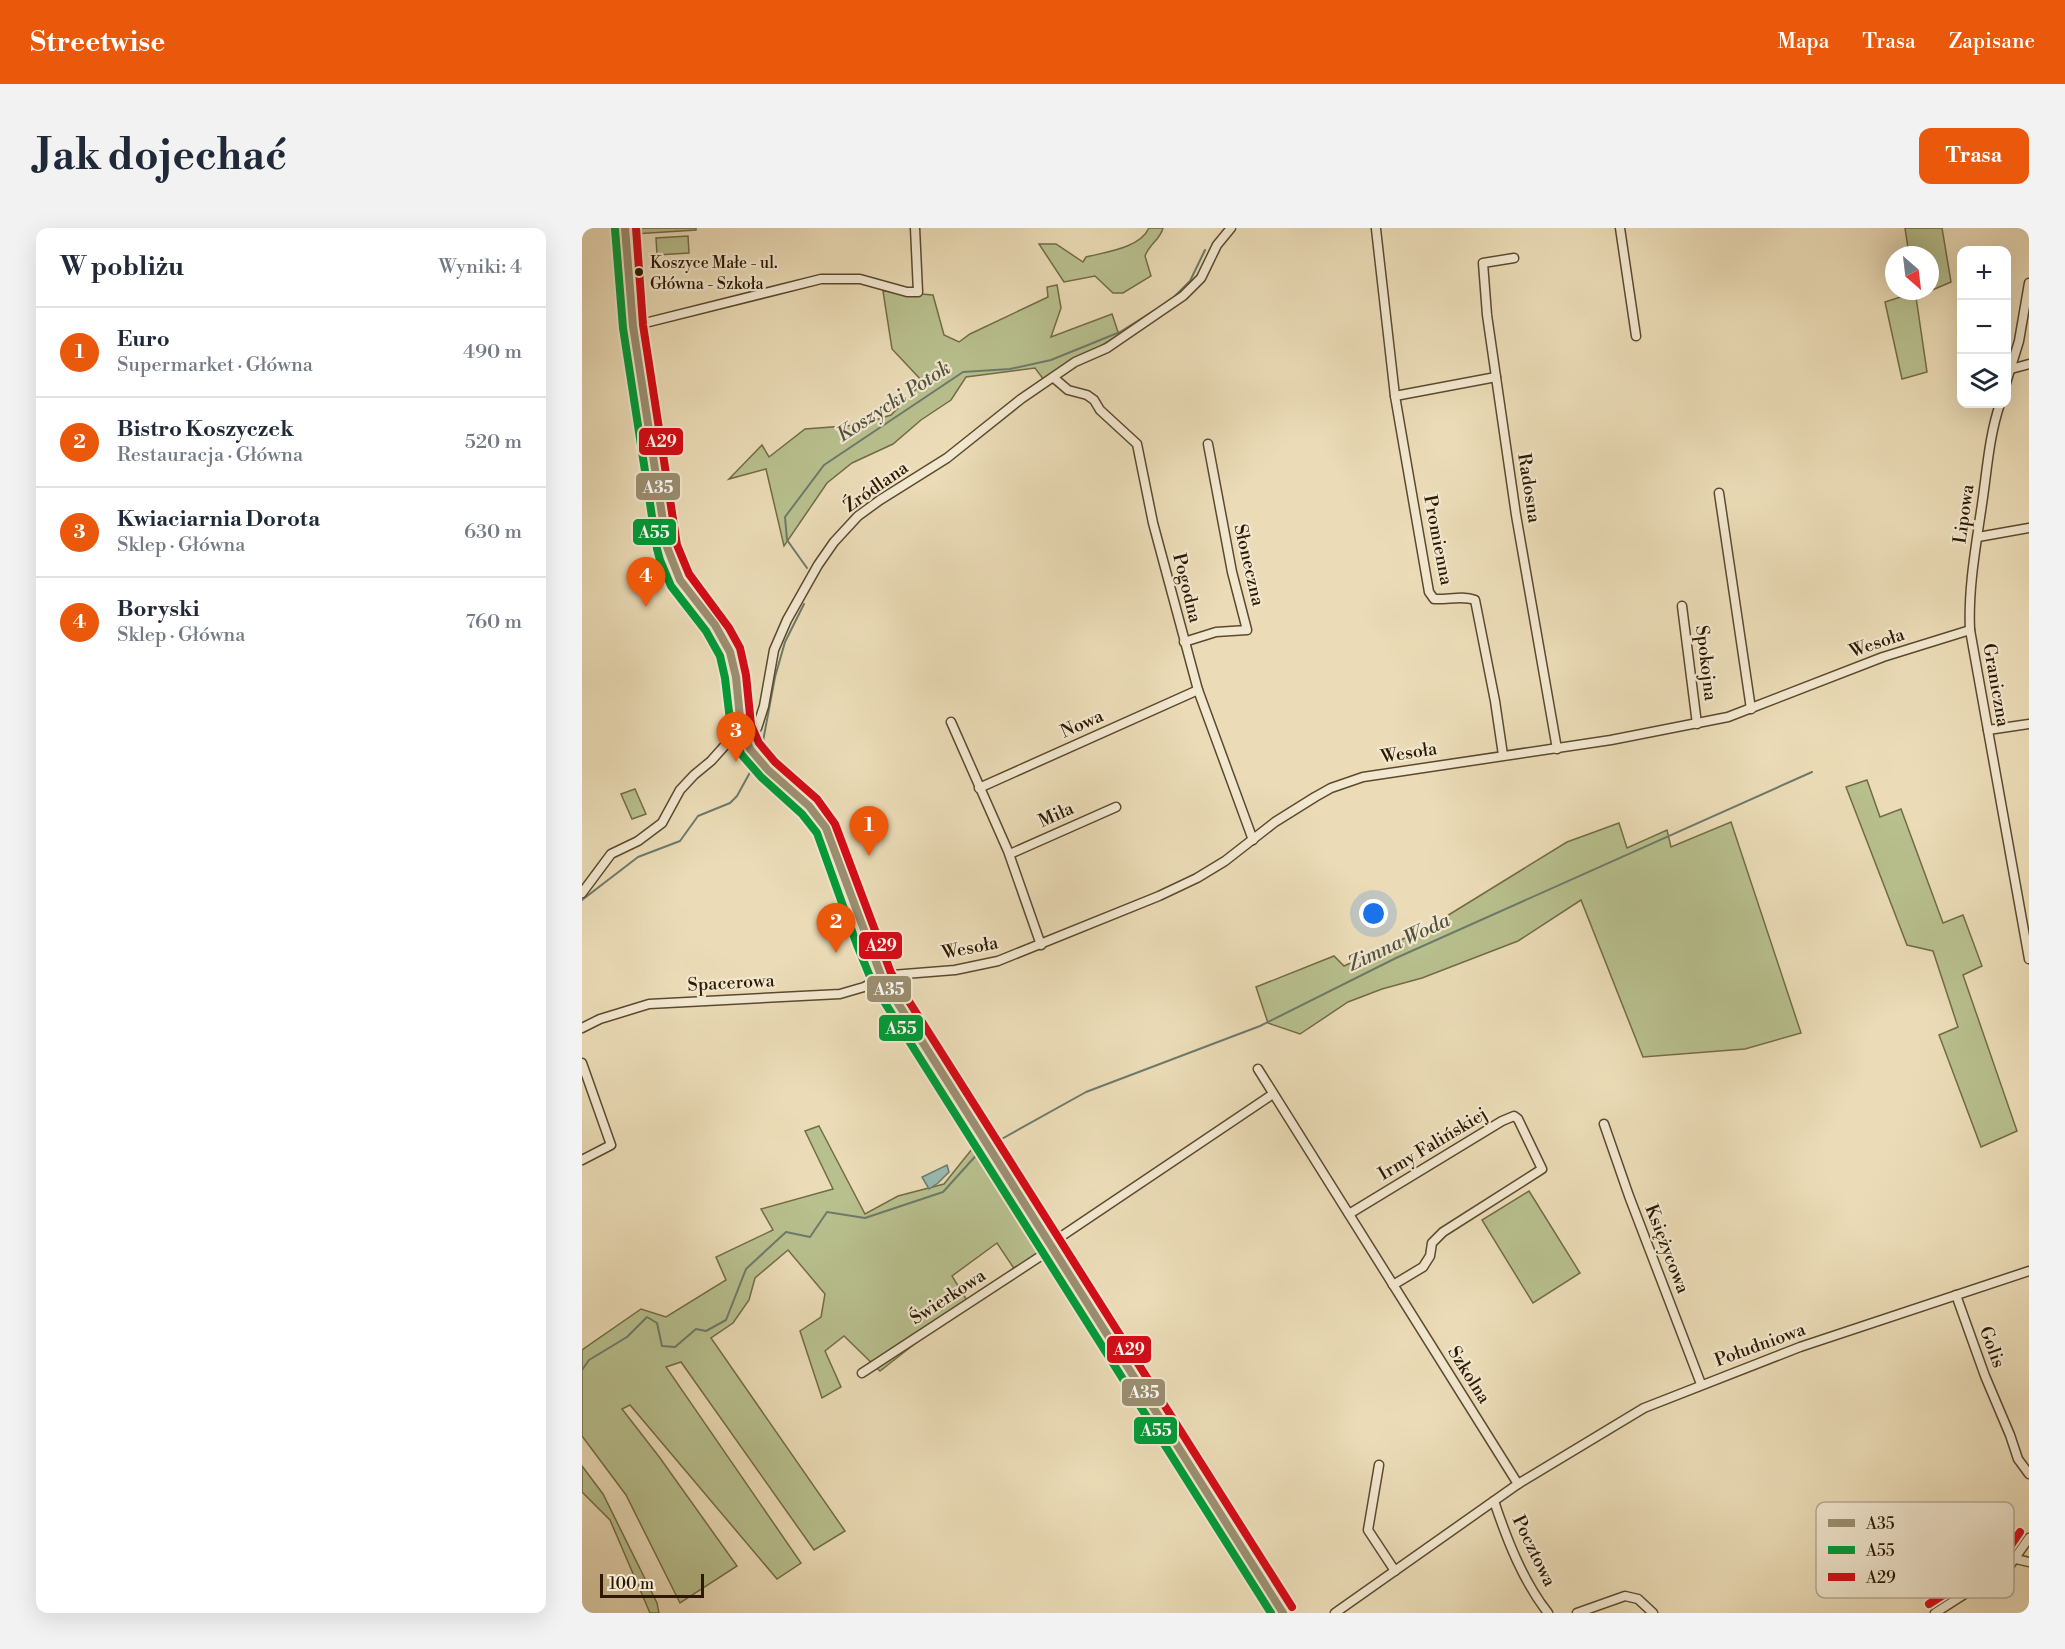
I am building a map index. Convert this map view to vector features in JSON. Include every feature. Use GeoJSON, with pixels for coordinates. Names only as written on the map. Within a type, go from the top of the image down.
{"type":"FeatureCollection","features":[{"type":"Feature","properties":{"kind":"street"},"geometry":{"type":"LineString","coordinates":[[625,228],[633,326],[667,547],[673,566],[683,584],[724,638],[731,653],[736,671],[740,722],[744,740],[759,761],[814,811],[825,826],[882,978],[1282,1613]]}},
{"type":"Feature","properties":{"kind":"street"},"geometry":{"type":"LineString","coordinates":[[633,326],[821,279],[860,279],[907,292],[918,292],[915,228]]}},
{"type":"Feature","properties":{"kind":"street","name":"Źródlana"},"geometry":{"type":"LineString","coordinates":[[744,740],[757,728],[764,706],[774,650],[787,620],[818,565],[834,542],[858,516],[946,458],[1021,399],[1075,363],[1107,348],[1183,296],[1201,278],[1217,245],[1231,228]]}},
{"type":"Feature","properties":{"kind":"street"},"geometry":{"type":"LineString","coordinates":[[1620,228],[1636,336]]}},
{"type":"Feature","properties":{"kind":"street","name":"Promienna"},"geometry":{"type":"LineString","coordinates":[[1376,229],[1395,396],[1429,592],[1434,600],[1466,597],[1475,600],[1503,755]]}},
{"type":"Feature","properties":{"kind":"street","name":"Radosna"},"geometry":{"type":"LineString","coordinates":[[1514,258],[1483,263],[1487,315],[1520,539],[1557,749]]}},
{"type":"Feature","properties":{"kind":"street"},"geometry":{"type":"LineString","coordinates":[[2029,283],[2025,314],[2011,369],[2029,364]]}},
{"type":"Feature","properties":{"kind":"street"},"geometry":{"type":"LineString","coordinates":[[1395,396],[1496,376]]}},
{"type":"Feature","properties":{"kind":"street","name":"Pogodna"},"geometry":{"type":"LineString","coordinates":[[1054,378],[1068,390],[1087,395],[1094,400],[1100,410],[1137,444],[1153,523],[1198,690],[1253,840]]}},
{"type":"Feature","properties":{"kind":"street","name":"Lipowa"},"geometry":{"type":"LineString","coordinates":[[1970,630],[1969,604],[1977,537],[1990,444],[1999,408]]}},
{"type":"Feature","properties":{"kind":"street","name":"Słoneczna"},"geometry":{"type":"LineString","coordinates":[[1184,642],[1216,632],[1247,630],[1232,572],[1208,444]]}},
{"type":"Feature","properties":{"kind":"street"},"geometry":{"type":"LineString","coordinates":[[1719,493],[1751,709]]}},
{"type":"Feature","properties":{"kind":"street"},"geometry":{"type":"LineString","coordinates":[[1977,537],[2029,528]]}},
{"type":"Feature","properties":{"kind":"street","name":"Spokojna"},"geometry":{"type":"LineString","coordinates":[[1682,606],[1697,724]]}},
{"type":"Feature","properties":{"kind":"street","name":"Wesoła"},"geometry":{"type":"LineString","coordinates":[[882,978],[966,968],[998,961],[1159,896],[1197,878],[1225,861],[1275,822],[1315,797],[1331,788],[1363,777],[1557,749],[1728,717],[1883,657],[1970,630]]}},
{"type":"Feature","properties":{"kind":"street","name":"Graniczna"},"geometry":{"type":"LineString","coordinates":[[1970,630],[2029,959]]}},
{"type":"Feature","properties":{"kind":"street","name":"Nowa"},"geometry":{"type":"LineString","coordinates":[[980,788],[1198,690]]}},
{"type":"Feature","properties":{"kind":"street"},"geometry":{"type":"LineString","coordinates":[[951,722],[1010,854],[1041,945]]}},
{"type":"Feature","properties":{"kind":"street"},"geometry":{"type":"LineString","coordinates":[[1988,730],[2029,724]]}},
{"type":"Feature","properties":{"kind":"street"},"geometry":{"type":"LineString","coordinates":[[582,893],[611,854],[638,841],[662,823],[686,782],[728,742],[744,740]]}},
{"type":"Feature","properties":{"kind":"street","name":"Miła"},"geometry":{"type":"LineString","coordinates":[[1010,854],[1116,807]]}},
{"type":"Feature","properties":{"kind":"street"},"geometry":{"type":"LineString","coordinates":[[2018,898],[2029,896]]}},
{"type":"Feature","properties":{"kind":"street","name":"Spacerowa"},"geometry":{"type":"LineString","coordinates":[[582,1028],[600,1019],[649,1004],[840,994],[864,987],[882,978]]}},
{"type":"Feature","properties":{"kind":"street"},"geometry":{"type":"LineString","coordinates":[[582,1063],[611,1145],[582,1160]]}},
{"type":"Feature","properties":{"kind":"street","name":"Szkolna"},"geometry":{"type":"LineString","coordinates":[[1258,1068],[1518,1484]]}},
{"type":"Feature","properties":{"kind":"street"},"geometry":{"type":"LineString","coordinates":[[1051,1246],[1274,1094]]}},
{"type":"Feature","properties":{"kind":"street","name":"Irmy Falińskiej"},"geometry":{"type":"LineString","coordinates":[[1348,1214],[1502,1121],[1514,1116],[1518,1119],[1542,1169],[1443,1232],[1432,1243],[1430,1256],[1424,1267],[1393,1285]]}},
{"type":"Feature","properties":{"kind":"street","name":"Księżycowa"},"geometry":{"type":"LineString","coordinates":[[1604,1124],[1701,1384]]}},
{"type":"Feature","properties":{"kind":"street","name":"Świerkowa"},"geometry":{"type":"LineString","coordinates":[[862,1373],[1051,1246]]}},
{"type":"Feature","properties":{"kind":"street","name":"Południowa"},"geometry":{"type":"LineString","coordinates":[[1518,1484],[1644,1408],[1701,1384],[1800,1347],[2029,1272]]}},
{"type":"Feature","properties":{"kind":"street","name":"Golis"},"geometry":{"type":"LineString","coordinates":[[1956,1295],[1984,1376],[2010,1435],[2018,1460],[2029,1474]]}},
{"type":"Feature","properties":{"kind":"street"},"geometry":{"type":"LineString","coordinates":[[1379,1465],[1368,1530],[1395,1571]]}},
{"type":"Feature","properties":{"kind":"street"},"geometry":{"type":"LineString","coordinates":[[1335,1613],[1518,1484]]}},
{"type":"Feature","properties":{"kind":"street","name":"Pocztowa"},"geometry":{"type":"LineString","coordinates":[[1494,1501],[1528,1582],[1548,1613]]}},
{"type":"Feature","properties":{"kind":"street"},"geometry":{"type":"LineString","coordinates":[[2029,1538],[2016,1558],[2029,1562]]}},
{"type":"Feature","properties":{"kind":"street"},"geometry":{"type":"LineString","coordinates":[[1577,1613],[1624,1596],[1638,1599],[1653,1613]]}},
{"type":"Feature","properties":{"kind":"street"},"geometry":{"type":"LineString","coordinates":[[1935,1613],[1960,1598]]}},
{"type":"Feature","properties":{"kind":"green space"},"geometry":{"type":"Polygon","coordinates":[[[634,228],[696,228],[696,230],[634,234],[634,228]]]}},
{"type":"Feature","properties":{"kind":"green space"},"geometry":{"type":"Polygon","coordinates":[[[1149,228],[1163,228],[1160,236],[1145,256],[1151,276],[1123,293],[1113,293],[1095,276],[1064,282],[1039,244],[1056,244],[1083,262],[1086,257],[1130,245],[1145,235],[1149,228]]]}},
{"type":"Feature","properties":{"kind":"green space"},"geometry":{"type":"Polygon","coordinates":[[[1905,228],[1942,228],[1951,282],[1939,287],[1939,246],[1908,246],[1905,228]]]}},
{"type":"Feature","properties":{"kind":"green space"},"geometry":{"type":"Polygon","coordinates":[[[688,236],[689,253],[657,255],[656,238],[688,236]]]}},
{"type":"Feature","properties":{"kind":"green space"},"geometry":{"type":"Polygon","coordinates":[[[1057,285],[1061,308],[1051,337],[1112,314],[1119,335],[1044,380],[1035,368],[966,377],[951,400],[921,420],[893,444],[852,463],[827,483],[784,546],[766,469],[729,479],[762,445],[769,457],[805,429],[858,425],[891,415],[923,382],[892,349],[883,291],[933,295],[944,335],[959,342],[970,334],[1048,297],[1047,287],[1057,285]]]}},
{"type":"Feature","properties":{"kind":"green space"},"geometry":{"type":"Polygon","coordinates":[[[1916,300],[1927,372],[1902,379],[1885,302],[1916,300]]]}},
{"type":"Feature","properties":{"kind":"green space"},"geometry":{"type":"Polygon","coordinates":[[[1867,780],[1880,817],[1901,809],[1943,923],[1963,915],[1982,966],[1963,975],[2017,1131],[1981,1147],[1939,1035],[1958,1027],[1933,951],[1907,945],[1846,787],[1867,780]]]}},
{"type":"Feature","properties":{"kind":"green space"},"geometry":{"type":"Polygon","coordinates":[[[635,789],[646,814],[632,819],[621,794],[635,789]]]}},
{"type":"Feature","properties":{"kind":"green space"},"geometry":{"type":"Polygon","coordinates":[[[1731,822],[1801,1033],[1745,1049],[1643,1057],[1581,900],[1518,941],[1422,978],[1382,989],[1348,1002],[1300,1034],[1268,1023],[1256,987],[1334,956],[1344,966],[1429,927],[1567,842],[1619,823],[1627,848],[1667,830],[1671,847],[1731,822]]]}},
{"type":"Feature","properties":{"kind":"green space"},"geometry":{"type":"Polygon","coordinates":[[[819,1126],[865,1214],[898,1196],[944,1184],[976,1144],[986,1152],[1044,1248],[1015,1270],[997,1243],[952,1276],[968,1302],[880,1371],[844,1336],[825,1351],[841,1387],[822,1398],[800,1331],[821,1317],[825,1294],[788,1250],[755,1278],[749,1300],[733,1323],[711,1338],[845,1531],[814,1550],[681,1362],[666,1367],[801,1563],[777,1579],[630,1405],[622,1409],[737,1566],[680,1603],[626,1495],[582,1436],[582,1350],[641,1309],[666,1317],[726,1280],[716,1257],[773,1230],[761,1209],[833,1189],[805,1131],[819,1126]]]}},
{"type":"Feature","properties":{"kind":"green space"},"geometry":{"type":"Polygon","coordinates":[[[1529,1191],[1580,1273],[1533,1303],[1482,1220],[1529,1191]]]}},
{"type":"Feature","properties":{"kind":"green space"},"geometry":{"type":"Polygon","coordinates":[[[582,1466],[603,1494],[657,1603],[659,1613],[650,1613],[610,1520],[582,1492],[582,1466]]]}},
{"type":"Feature","properties":{"kind":"water"},"geometry":{"type":"Polygon","coordinates":[[[947,1165],[949,1172],[929,1189],[922,1177],[947,1165]]]}},
{"type":"Feature","properties":{"kind":"waterway","name":"Koszycki Potok"},"geometry":{"type":"LineString","coordinates":[[1174,297],[1190,281],[1205,250]]}},
{"type":"Feature","properties":{"kind":"waterway","name":"Koszycki Potok"},"geometry":{"type":"LineString","coordinates":[[807,568],[787,540],[785,517],[824,465],[963,372],[1010,369],[1051,360],[1120,332],[1155,310]]}},
{"type":"Feature","properties":{"kind":"waterway","name":"Koszycki Potok"},"geometry":{"type":"LineString","coordinates":[[761,752],[775,677],[785,642],[804,604]]}},
{"type":"Feature","properties":{"kind":"waterway","name":"Koszycki Potok"},"geometry":{"type":"LineString","coordinates":[[582,900],[638,857],[680,841],[698,816],[730,803],[737,796],[753,767]]}},
{"type":"Feature","properties":{"kind":"waterway","name":"Zimna Woda"},"geometry":{"type":"LineString","coordinates":[[998,1141],[1086,1092],[1260,1026],[1396,958],[1812,772]]}},
{"type":"Feature","properties":{"kind":"waterway","name":"Zimna Woda"},"geometry":{"type":"LineString","coordinates":[[582,1370],[589,1360],[627,1337],[647,1317],[657,1323],[662,1346],[675,1347],[696,1329],[706,1331],[726,1320],[746,1269],[786,1232],[810,1237],[827,1212],[865,1218],[943,1192],[981,1150]]}},
{"type":"Feature","properties":{"kind":"transit line","name":"A35"},"geometry":{"type":"LineString","coordinates":[[625,228],[633,326],[667,547],[680,580],[715,625],[730,652],[736,677],[741,728],[750,749],[768,770],[809,806],[826,828],[882,978],[1283,1613]]}},
{"type":"Feature","properties":{"kind":"transit line","name":"A29"},"geometry":{"type":"LineString","coordinates":[[636,228],[643,325],[677,545],[689,574],[729,628],[740,648],[746,675],[751,725],[759,743],[775,762],[817,799],[835,824],[891,973],[1292,1607]]}},
{"type":"Feature","properties":{"kind":"transit line","name":"A55"},"geometry":{"type":"LineString","coordinates":[[615,229],[623,328],[657,549],[671,586],[706,631],[720,656],[731,729],[741,754],[761,777],[802,814],[817,833],[873,984],[1271,1613]]}},
{"type":"Feature","properties":{"kind":"transit line","name":"A29"},"geometry":{"type":"LineString","coordinates":[[2014,1541],[2020,1532]]}},
{"type":"Feature","properties":{"kind":"transit line","name":"A29"},"geometry":{"type":"LineString","coordinates":[[1929,1604],[1938,1598]]}},
{"type":"Feature","properties":{"kind":"place","name":"Koszyce Małe - ul. Główna - Szkoła"},"geometry":{"type":"Point","coordinates":[639,272]}},
{"type":"Feature","properties":{"kind":"place","name":"Boryski"},"geometry":{"type":"Point","coordinates":[646,607]}},
{"type":"Feature","properties":{"kind":"place","name":"Kwiaciarnia Dorota"},"geometry":{"type":"Point","coordinates":[736,762]}},
{"type":"Feature","properties":{"kind":"place","name":"Euro"},"geometry":{"type":"Point","coordinates":[869,856]}},
{"type":"Feature","properties":{"kind":"place","name":"Bistro Koszyczek"},"geometry":{"type":"Point","coordinates":[836,953]}}]}
